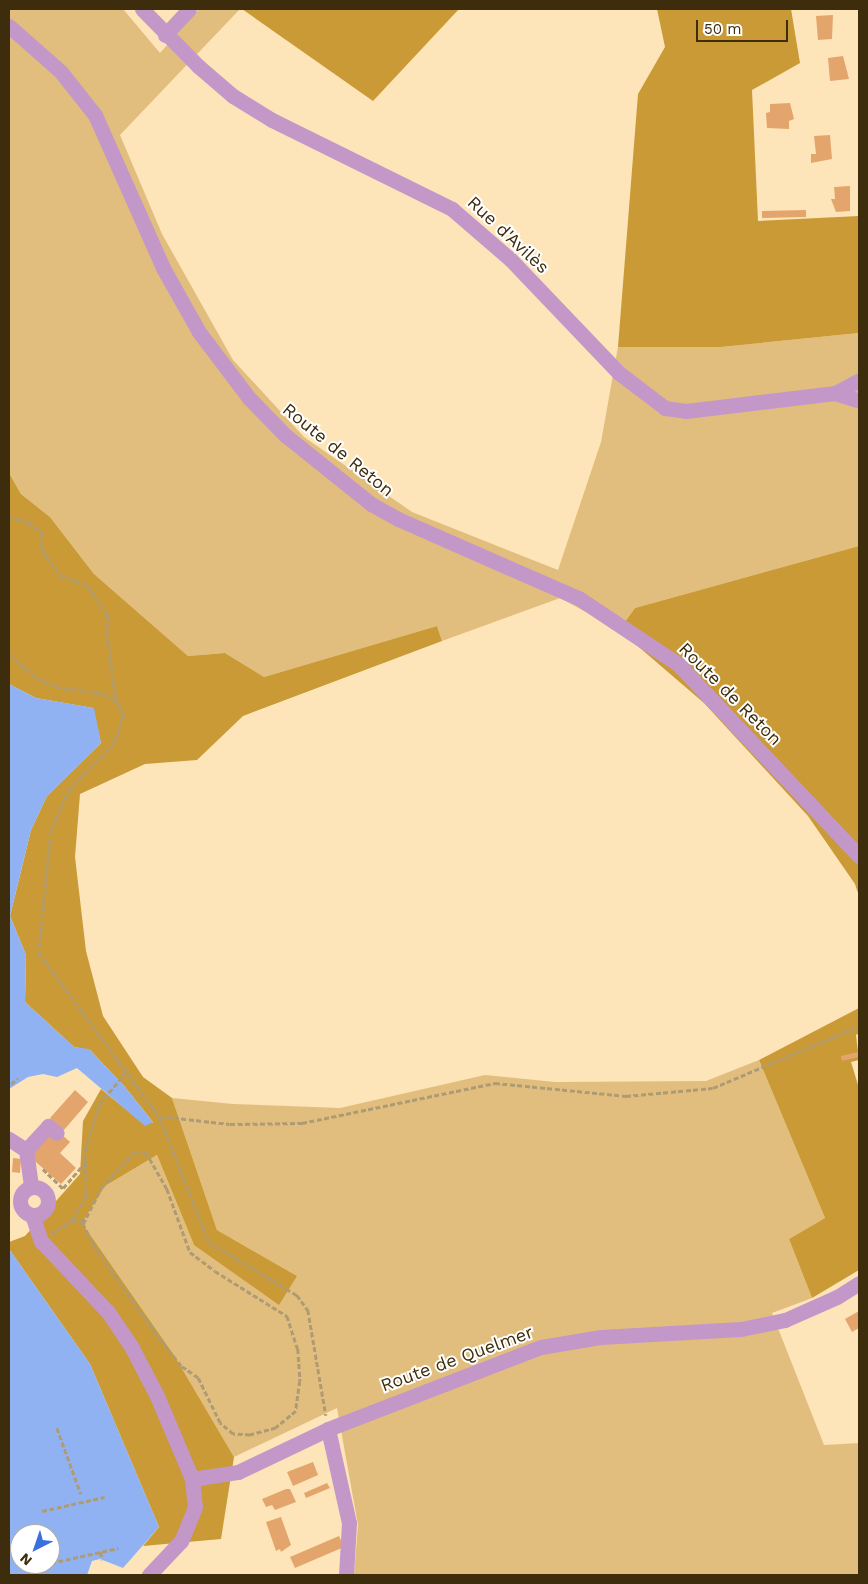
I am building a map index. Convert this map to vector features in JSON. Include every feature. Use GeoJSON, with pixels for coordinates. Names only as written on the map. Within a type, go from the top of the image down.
{"type":"FeatureCollection","features":[{"type":"Feature","properties":{"kind":"street","name":"Rue d'Avilès"},"geometry":{"type":"LineString","coordinates":[[142,9],[165,35],[233,96],[272,120],[452,209],[510,259],[619,374],[665,408],[686,410],[835,392],[859,380]]}},
{"type":"Feature","properties":{"kind":"street"},"geometry":{"type":"LineString","coordinates":[[165,35],[189,9]]}},
{"type":"Feature","properties":{"kind":"street","name":"Route de Reton"},"geometry":{"type":"LineString","coordinates":[[9,26],[61,72],[95,115],[163,268],[199,332],[249,398],[285,435],[377,508],[580,599],[678,664],[859,856]]}},
{"type":"Feature","properties":{"kind":"street"},"geometry":{"type":"LineString","coordinates":[[835,392],[859,401]]}},
{"type":"Feature","properties":{"kind":"street"},"geometry":{"type":"LineString","coordinates":[[31,1187],[27,1173],[27,1153],[48,1126],[56,1133]]}},
{"type":"Feature","properties":{"kind":"street"},"geometry":{"type":"LineString","coordinates":[[9,1139],[27,1153]]}},
{"type":"Feature","properties":{"kind":"street"},"geometry":{"type":"LineString","coordinates":[[32,1215],[45,1211],[49,1198],[40,1188],[31,1187],[23,1192],[20,1201],[23,1210],[32,1215],[41,1241],[108,1312],[131,1346],[158,1396],[192,1479],[195,1507],[180,1541],[148,1575]]}},
{"type":"Feature","properties":{"kind":"street","name":"Route de Quelmer"},"geometry":{"type":"LineString","coordinates":[[192,1479],[238,1472],[328,1429],[541,1347],[600,1336],[741,1329],[785,1320],[837,1297],[859,1283]]}},
{"type":"Feature","properties":{"kind":"street"},"geometry":{"type":"LineString","coordinates":[[328,1429],[349,1523],[346,1575]]}},
{"type":"Feature","properties":{"kind":"path"},"geometry":{"type":"LineString","coordinates":[[9,517],[28,522],[42,533],[42,550],[60,575],[88,586],[108,616],[106,632],[116,700],[124,715],[114,744],[70,789],[51,831],[39,953],[159,1116],[209,1242],[297,1295],[308,1310],[328,1429]]}},
{"type":"Feature","properties":{"kind":"path"},"geometry":{"type":"LineString","coordinates":[[9,654],[37,678],[57,687],[104,694],[116,700]]}},
{"type":"Feature","properties":{"kind":"path"},"geometry":{"type":"LineString","coordinates":[[159,1116],[230,1124],[302,1124],[495,1083],[626,1096],[713,1088],[859,1026]]}},
{"type":"Feature","properties":{"kind":"path"},"geometry":{"type":"LineString","coordinates":[[41,1241],[72,1220],[86,1197],[85,1150],[99,1104],[126,1072]]}},
{"type":"Feature","properties":{"kind":"path"},"geometry":{"type":"LineString","coordinates":[[11,1084],[18,1078]]}},
{"type":"Feature","properties":{"kind":"path"},"geometry":{"type":"LineString","coordinates":[[134,1152],[146,1152],[168,1189],[190,1252],[215,1272],[287,1316],[298,1349],[300,1381],[296,1411],[276,1428],[250,1436],[233,1434],[220,1423],[198,1378],[182,1366],[160,1340],[95,1248],[85,1221],[101,1188],[134,1152]]}},
{"type":"Feature","properties":{"kind":"path"},"geometry":{"type":"LineString","coordinates":[[27,1153],[63,1188],[85,1163]]}},
{"type":"Feature","properties":{"kind":"path"},"geometry":{"type":"LineString","coordinates":[[72,1220],[85,1221]]}},
{"type":"Feature","properties":{"kind":"path"},"geometry":{"type":"LineString","coordinates":[[57,1428],[80,1494]]}},
{"type":"Feature","properties":{"kind":"path"},"geometry":{"type":"LineString","coordinates":[[42,1511],[104,1497]]}},
{"type":"Feature","properties":{"kind":"path"},"geometry":{"type":"LineString","coordinates":[[60,1561],[118,1548]]}},
{"type":"Feature","properties":{"kind":"path"},"geometry":{"type":"LineString","coordinates":[[101,1552],[102,1560]]}},
{"type":"Feature","properties":{"kind":"shaded area"},"geometry":{"type":"Polygon","coordinates":[[[9,9],[123,9],[160,53],[199,9],[240,9],[120,135],[162,234],[233,360],[304,437],[412,512],[558,570],[601,442],[618,347],[721,347],[859,333],[859,546],[635,608],[619,630],[560,598],[442,641],[437,626],[264,677],[225,653],[188,656],[94,574],[50,517],[21,494],[9,473],[9,9]]]}},
{"type":"Feature","properties":{"kind":"shaded area"},"geometry":{"type":"Polygon","coordinates":[[[242,9],[459,9],[373,101],[242,9]]]}},
{"type":"Feature","properties":{"kind":"shaded area"},"geometry":{"type":"Polygon","coordinates":[[[657,9],[791,9],[800,63],[752,90],[758,221],[859,216],[859,333],[721,347],[618,347],[638,94],[665,47],[657,9]]]}},
{"type":"Feature","properties":{"kind":"shaded area"},"geometry":{"type":"Polygon","coordinates":[[[9,473],[21,494],[50,517],[94,574],[188,656],[225,653],[264,677],[437,626],[442,641],[243,716],[197,760],[145,764],[80,794],[75,857],[86,951],[103,1016],[143,1077],[172,1098],[217,1230],[297,1276],[279,1305],[194,1245],[157,1155],[105,1186],[82,1223],[174,1355],[234,1457],[221,1539],[143,1546],[159,1527],[90,1364],[9,1249],[9,1242],[25,1236],[80,1174],[83,1121],[101,1089],[145,1125],[153,1122],[125,1087],[90,1050],[74,1047],[25,1002],[26,955],[10,916],[31,830],[47,796],[101,743],[93,708],[36,698],[9,684],[9,473]]]}},
{"type":"Feature","properties":{"kind":"shaded area"},"geometry":{"type":"Polygon","coordinates":[[[859,546],[859,896],[855,884],[808,816],[704,703],[619,630],[635,608],[859,546]]]}},
{"type":"Feature","properties":{"kind":"shaded area"},"geometry":{"type":"Polygon","coordinates":[[[859,1008],[859,1033],[856,1035],[859,1060],[851,1062],[859,1088],[859,1270],[812,1298],[789,1239],[825,1218],[759,1060],[859,1008]]]}},
{"type":"Feature","properties":{"kind":"shaded area"},"geometry":{"type":"Polygon","coordinates":[[[759,1060],[825,1218],[789,1239],[812,1298],[772,1313],[824,1445],[859,1443],[859,1575],[354,1575],[358,1525],[337,1408],[234,1457],[174,1355],[82,1223],[105,1186],[157,1155],[194,1245],[297,1276],[217,1230],[172,1098],[233,1104],[340,1108],[485,1075],[555,1082],[706,1081],[759,1060]]]}},
{"type":"Feature","properties":{"kind":"water"},"geometry":{"type":"Polygon","coordinates":[[[9,684],[36,698],[94,708],[101,743],[47,796],[31,830],[10,916],[26,955],[25,1002],[74,1047],[89,1049],[125,1087],[153,1122],[145,1126],[77,1068],[57,1077],[43,1074],[28,1077],[9,1089],[9,684]]]}},
{"type":"Feature","properties":{"kind":"water"},"geometry":{"type":"Polygon","coordinates":[[[9,1249],[90,1364],[159,1527],[123,1568],[100,1559],[92,1561],[87,1575],[9,1575],[9,1249]]]}},
{"type":"Feature","properties":{"kind":"building"},"geometry":{"type":"Polygon","coordinates":[[[833,15],[832,39],[818,40],[816,16],[833,15]]]}},
{"type":"Feature","properties":{"kind":"building"},"geometry":{"type":"Polygon","coordinates":[[[843,56],[849,79],[830,81],[828,58],[843,56]]]}},
{"type":"Feature","properties":{"kind":"building"},"geometry":{"type":"Polygon","coordinates":[[[790,103],[794,119],[789,121],[789,129],[767,128],[766,113],[770,112],[770,104],[790,103]]]}},
{"type":"Feature","properties":{"kind":"building"},"geometry":{"type":"Polygon","coordinates":[[[830,135],[832,159],[811,163],[811,154],[816,154],[814,136],[830,135]]]}},
{"type":"Feature","properties":{"kind":"building"},"geometry":{"type":"Polygon","coordinates":[[[850,186],[850,211],[836,212],[831,199],[835,199],[834,187],[850,186]]]}},
{"type":"Feature","properties":{"kind":"building"},"geometry":{"type":"Polygon","coordinates":[[[806,210],[806,217],[762,218],[762,211],[806,210]]]}},
{"type":"Feature","properties":{"kind":"building"},"geometry":{"type":"Polygon","coordinates":[[[858,1052],[859,1057],[842,1061],[841,1056],[858,1052]]]}},
{"type":"Feature","properties":{"kind":"building"},"geometry":{"type":"Polygon","coordinates":[[[75,1090],[88,1102],[64,1130],[50,1118],[75,1090]]]}},
{"type":"Feature","properties":{"kind":"building"},"geometry":{"type":"Polygon","coordinates":[[[49,1133],[60,1133],[70,1142],[60,1153],[76,1168],[61,1184],[29,1156],[49,1133]]]}},
{"type":"Feature","properties":{"kind":"building"},"geometry":{"type":"Polygon","coordinates":[[[13,1158],[21,1159],[20,1173],[12,1172],[13,1158]]]}},
{"type":"Feature","properties":{"kind":"building"},"geometry":{"type":"Polygon","coordinates":[[[859,1311],[859,1328],[852,1332],[845,1319],[859,1311]]]}},
{"type":"Feature","properties":{"kind":"building"},"geometry":{"type":"Polygon","coordinates":[[[313,1462],[318,1475],[293,1486],[287,1472],[313,1462]]]}},
{"type":"Feature","properties":{"kind":"building"},"geometry":{"type":"Polygon","coordinates":[[[327,1483],[330,1488],[306,1498],[304,1493],[327,1483]]]}},
{"type":"Feature","properties":{"kind":"building"},"geometry":{"type":"Polygon","coordinates":[[[290,1489],[296,1502],[275,1510],[272,1505],[266,1507],[262,1499],[290,1489]]]}},
{"type":"Feature","properties":{"kind":"building"},"geometry":{"type":"Polygon","coordinates":[[[281,1517],[291,1545],[281,1552],[280,1549],[276,1551],[266,1522],[281,1517]]]}},
{"type":"Feature","properties":{"kind":"building"},"geometry":{"type":"Polygon","coordinates":[[[339,1536],[344,1547],[295,1568],[290,1557],[339,1536]]]}}]}
